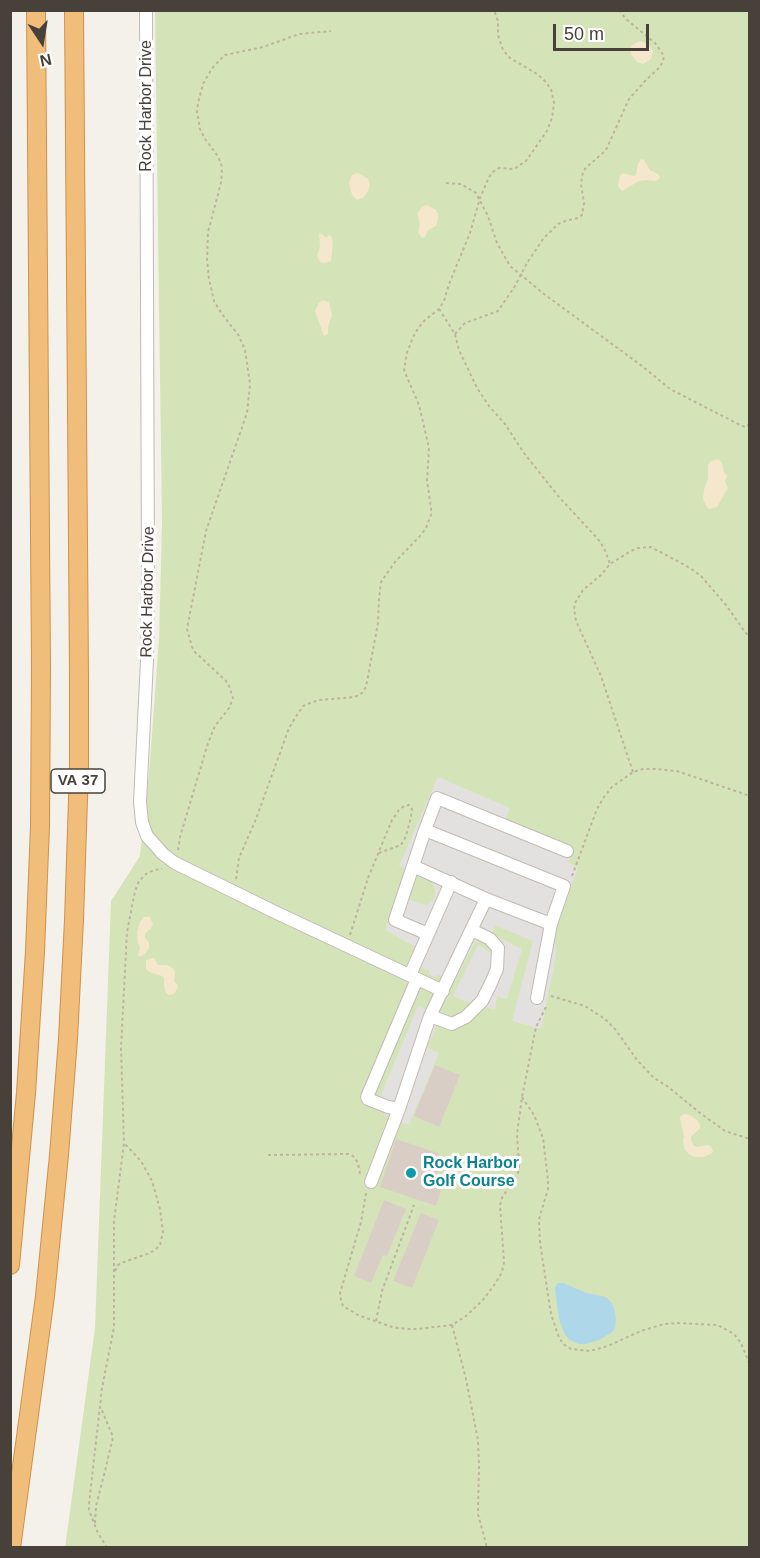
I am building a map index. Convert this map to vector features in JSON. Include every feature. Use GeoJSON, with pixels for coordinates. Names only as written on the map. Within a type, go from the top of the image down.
{"type":"FeatureCollection","features":[{"type":"Feature","properties":{"kind":"highway","name":"VA 37"},"geometry":{"type":"LineString","coordinates":[[10,1265],[27,1069],[38,899],[40,826],[41,643],[36,10]]}},
{"type":"Feature","properties":{"kind":"highway","name":"VA 37"},"geometry":{"type":"LineString","coordinates":[[11,1548],[45,1296],[65,1074],[74,931],[79,769],[74,10]]}},
{"type":"Feature","properties":{"kind":"street","name":"Rock Harbor Drive"},"geometry":{"type":"LineString","coordinates":[[146,10],[148,574],[147,660],[140,802],[142,822],[147,836],[163,854],[175,863],[443,991]]}},
{"type":"Feature","properties":{"kind":"street"},"geometry":{"type":"LineString","coordinates":[[428,934],[395,920],[437,798],[567,851]]}},
{"type":"Feature","properties":{"kind":"street"},"geometry":{"type":"LineString","coordinates":[[425,830],[564,886],[551,924],[544,998]]}},
{"type":"Feature","properties":{"kind":"street"},"geometry":{"type":"LineString","coordinates":[[412,866],[486,899],[551,924]]}},
{"type":"Feature","properties":{"kind":"street"},"geometry":{"type":"LineString","coordinates":[[399,1109],[388,1107],[367,1097],[428,934],[451,882]]}},
{"type":"Feature","properties":{"kind":"street"},"geometry":{"type":"LineString","coordinates":[[367,1187],[399,1109],[430,1017],[486,899]]}},
{"type":"Feature","properties":{"kind":"street"},"geometry":{"type":"LineString","coordinates":[[430,1017],[452,1024],[466,1017],[482,1001],[491,983],[496,969],[498,948],[490,939],[472,930]]}},
{"type":"Feature","properties":{"kind":"path"},"geometry":{"type":"LineString","coordinates":[[237,894],[239,858],[256,819],[289,728],[303,706],[319,700],[347,699],[363,693],[378,623],[381,582],[395,562],[426,528],[431,515],[427,480],[429,448],[419,405],[404,370],[406,353],[413,337],[425,320],[439,309],[444,301],[470,233],[480,198],[494,171],[499,168],[514,169],[526,161],[547,130],[552,117],[554,103],[551,90],[537,74],[503,50],[498,36],[498,21],[494,10]]}},
{"type":"Feature","properties":{"kind":"path"},"geometry":{"type":"LineString","coordinates":[[455,334],[465,323],[498,311],[543,239],[558,224],[582,215],[584,203],[581,184],[584,171],[606,150],[629,99],[663,62],[664,56],[655,43],[626,19],[619,10]]}},
{"type":"Feature","properties":{"kind":"path"},"geometry":{"type":"LineString","coordinates":[[107,1548],[100,1538],[89,1510],[89,1504],[105,1364],[114,1327],[115,1211],[123,1143],[122,1030],[126,941],[132,903],[139,881],[154,870],[160,869],[174,874],[180,837],[208,743],[215,726],[229,708],[233,698],[226,681],[195,652],[187,629],[206,531],[247,413],[250,384],[248,359],[242,343],[214,301],[209,279],[208,232],[221,183],[222,169],[217,155],[200,129],[198,103],[208,75],[225,55],[263,47],[299,34],[331,31]]}},
{"type":"Feature","properties":{"kind":"path"},"geometry":{"type":"LineString","coordinates":[[446,183],[461,184],[476,193],[510,266],[544,294],[670,388],[740,425],[745,427],[750,424]]}},
{"type":"Feature","properties":{"kind":"path"},"geometry":{"type":"LineString","coordinates":[[439,309],[455,334],[459,350],[477,388],[489,406],[559,497],[598,539],[610,564]]}},
{"type":"Feature","properties":{"kind":"path"},"geometry":{"type":"LineString","coordinates":[[633,772],[601,676],[579,627],[574,609],[578,596],[583,590],[610,564],[631,551],[651,547],[701,576],[750,637]]}},
{"type":"Feature","properties":{"kind":"path"},"geometry":{"type":"LineString","coordinates":[[572,877],[597,809],[612,787],[633,772],[644,769],[677,771],[750,796]]}},
{"type":"Feature","properties":{"kind":"path"},"geometry":{"type":"LineString","coordinates":[[347,946],[368,878],[392,820],[399,810],[409,805],[412,809],[411,818],[401,845],[379,854]]}},
{"type":"Feature","properties":{"kind":"path"},"geometry":{"type":"LineString","coordinates":[[367,1187],[359,1230],[340,1293],[343,1306],[350,1311],[392,1327],[406,1329],[452,1325],[466,1316],[483,1300],[502,1272],[504,1251],[500,1205],[518,1173],[517,1134],[522,1097],[536,1028],[545,1010],[544,998],[585,1006],[606,1019],[641,1065],[654,1078],[725,1131],[750,1139]]}},
{"type":"Feature","properties":{"kind":"path"},"geometry":{"type":"LineString","coordinates":[[522,1097],[534,1114],[543,1138],[548,1189],[539,1219],[540,1243],[551,1314],[563,1344],[571,1348],[590,1350],[608,1346],[640,1330],[664,1324],[718,1325],[734,1334],[741,1343],[750,1370]]}},
{"type":"Feature","properties":{"kind":"path"},"geometry":{"type":"LineString","coordinates":[[114,1273],[118,1265],[155,1250],[160,1245],[163,1232],[157,1195],[152,1181],[141,1161],[123,1143]]}},
{"type":"Feature","properties":{"kind":"path"},"geometry":{"type":"LineString","coordinates":[[268,1155],[349,1154],[358,1163],[360,1174]]}},
{"type":"Feature","properties":{"kind":"path"},"geometry":{"type":"LineString","coordinates":[[376,1321],[382,1291],[414,1205]]}},
{"type":"Feature","properties":{"kind":"path"},"geometry":{"type":"LineString","coordinates":[[452,1325],[466,1378],[476,1431],[479,1465],[478,1514],[487,1548]]}},
{"type":"Feature","properties":{"kind":"path"},"geometry":{"type":"LineString","coordinates":[[96,1525],[96,1506],[113,1437],[100,1405]]}},
{"type":"Feature","properties":{"kind":"green space"},"geometry":{"type":"Polygon","coordinates":[[[155,11],[749,11],[749,1547],[65,1548],[95,1328],[111,901],[140,856],[149,774],[159,639],[162,523],[155,11]]]}},
{"type":"Feature","properties":{"kind":"sand"},"geometry":{"type":"Polygon","coordinates":[[[640,41],[648,44],[653,51],[651,59],[643,64],[637,62],[630,49],[632,45],[640,41]]]}},
{"type":"Feature","properties":{"kind":"sand"},"geometry":{"type":"Polygon","coordinates":[[[641,159],[650,170],[658,174],[659,179],[639,181],[622,191],[618,186],[620,175],[623,173],[636,175],[641,159]]]}},
{"type":"Feature","properties":{"kind":"sand"},"geometry":{"type":"Polygon","coordinates":[[[357,173],[368,179],[370,185],[364,197],[357,200],[352,195],[349,183],[352,175],[357,173]]]}},
{"type":"Feature","properties":{"kind":"sand"},"geometry":{"type":"Polygon","coordinates":[[[427,205],[436,210],[438,219],[436,226],[428,230],[422,238],[418,232],[420,224],[417,214],[422,207],[427,205]]]}},
{"type":"Feature","properties":{"kind":"sand"},"geometry":{"type":"Polygon","coordinates":[[[319,233],[326,238],[331,236],[333,242],[331,261],[325,263],[320,262],[317,256],[320,247],[319,233]]]}},
{"type":"Feature","properties":{"kind":"sand"},"geometry":{"type":"Polygon","coordinates":[[[322,300],[329,302],[332,315],[328,334],[324,336],[315,311],[322,300]]]}},
{"type":"Feature","properties":{"kind":"sand"},"geometry":{"type":"Polygon","coordinates":[[[718,459],[727,476],[725,481],[728,488],[717,507],[709,509],[703,498],[708,479],[708,465],[711,461],[718,459]]]}},
{"type":"Feature","properties":{"kind":"sand"},"geometry":{"type":"Polygon","coordinates":[[[144,917],[150,917],[153,924],[145,934],[149,948],[139,957],[137,932],[144,917]]]}},
{"type":"Feature","properties":{"kind":"sand"},"geometry":{"type":"Polygon","coordinates":[[[152,958],[158,965],[167,965],[174,969],[174,981],[178,987],[174,994],[166,993],[162,976],[146,969],[146,960],[152,958]]]}},
{"type":"Feature","properties":{"kind":"sand"},"geometry":{"type":"Polygon","coordinates":[[[684,1114],[690,1115],[700,1125],[691,1137],[694,1146],[711,1146],[713,1152],[711,1154],[695,1157],[685,1150],[680,1119],[684,1114]]]}},
{"type":"Feature","properties":{"kind":"shaded area"},"geometry":{"type":"Polygon","coordinates":[[[438,777],[510,808],[505,820],[574,849],[568,862],[578,868],[557,925],[554,939],[556,952],[554,966],[541,1029],[512,1021],[533,941],[495,925],[492,934],[522,949],[507,999],[497,996],[495,1010],[453,996],[478,945],[491,953],[493,950],[482,941],[475,942],[454,982],[439,975],[432,977],[429,971],[410,963],[416,947],[385,930],[397,896],[426,905],[435,896],[435,888],[431,881],[399,866],[438,777]]]}},
{"type":"Feature","properties":{"kind":"shaded area"},"geometry":{"type":"Polygon","coordinates":[[[418,1006],[441,1015],[427,1048],[439,1053],[409,1125],[384,1115],[387,1106],[378,1102],[418,1006]]]}},
{"type":"Feature","properties":{"kind":"water"},"geometry":{"type":"Polygon","coordinates":[[[558,1283],[606,1297],[614,1308],[615,1329],[599,1340],[586,1344],[570,1340],[565,1335],[559,1319],[555,1290],[558,1283]]]}},
{"type":"Feature","properties":{"kind":"building"},"geometry":{"type":"Polygon","coordinates":[[[435,1065],[460,1075],[439,1127],[414,1116],[435,1065]]]}},
{"type":"Feature","properties":{"kind":"building","name":"Rock Harbor Golf Course"},"geometry":{"type":"Polygon","coordinates":[[[396,1139],[438,1153],[441,1162],[434,1185],[442,1188],[436,1206],[380,1187],[396,1139]]]}},
{"type":"Feature","properties":{"kind":"building"},"geometry":{"type":"Polygon","coordinates":[[[384,1200],[406,1209],[387,1256],[383,1255],[371,1283],[354,1276],[384,1200]]]}},
{"type":"Feature","properties":{"kind":"building"},"geometry":{"type":"Polygon","coordinates":[[[421,1213],[439,1220],[412,1288],[393,1281],[421,1213]]]}},
{"type":"Feature","properties":{"kind":"place","name":"Rock Harbor Golf Course"},"geometry":{"type":"Point","coordinates":[411,1173]}}]}
